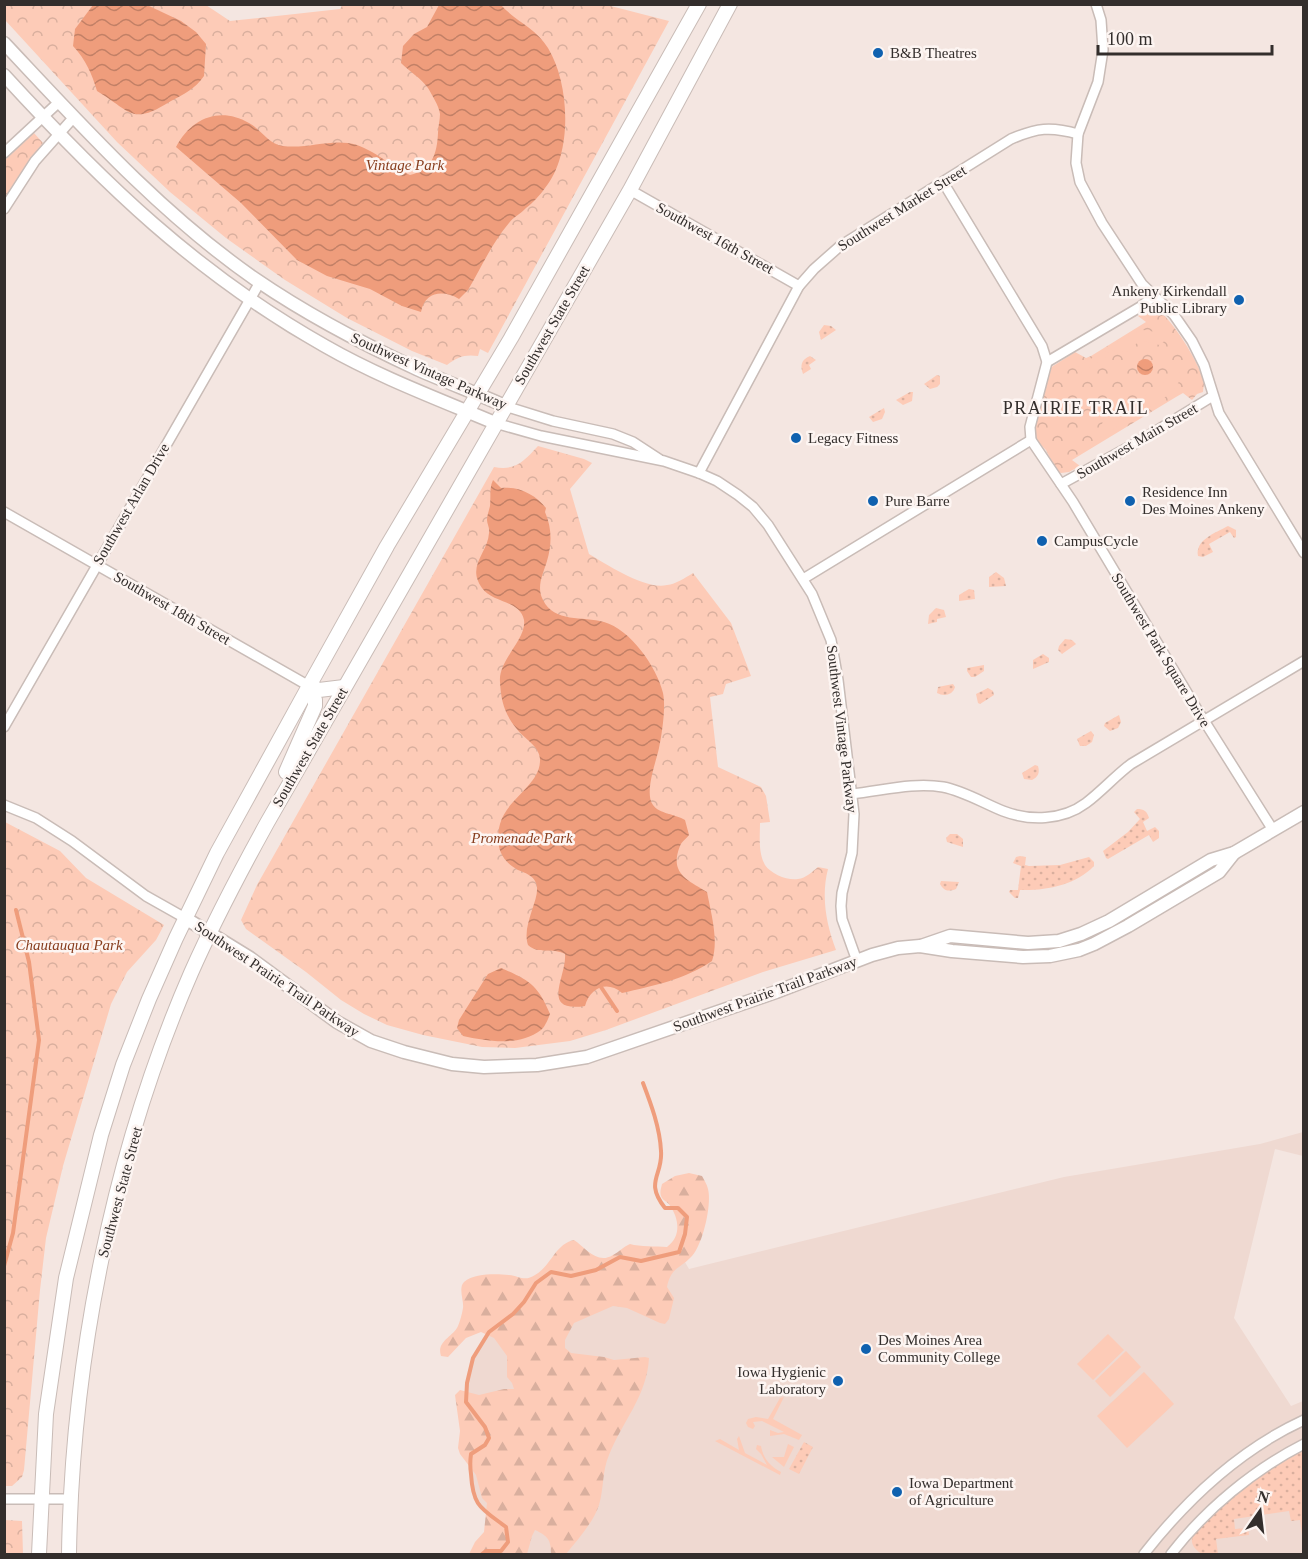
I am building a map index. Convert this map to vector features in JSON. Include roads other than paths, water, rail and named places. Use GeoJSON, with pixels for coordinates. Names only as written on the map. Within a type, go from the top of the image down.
{"type":"FeatureCollection","features":[{"type":"Feature","properties":{"kind":"main road","name":"Southwest State Street"},"geometry":{"type":"LineString","coordinates":[[39,1554],[46,1414],[66,1278],[101,1135],[123,1065],[149,999],[217,853],[309,686],[387,546],[511,338],[699,4]]}},
{"type":"Feature","properties":{"kind":"main road","name":"Southwest State Street"},"geometry":{"type":"LineString","coordinates":[[69,1554],[71,1499],[82,1378],[105,1242],[132,1140],[178,1005],[210,932],[267,823],[630,190],[730,4]]}},
{"type":"Feature","properties":{"kind":"main road"},"geometry":{"type":"LineString","coordinates":[[309,686],[319,690],[344,687]]}},
{"type":"Feature","properties":{"kind":"main road"},"geometry":{"type":"LineString","coordinates":[[267,823],[281,783],[313,712],[315,699],[309,686]]}},
{"type":"Feature","properties":{"kind":"street"},"geometry":{"type":"LineString","coordinates":[[1096,4],[1101,20],[1103,50],[1098,82],[1078,134],[1076,163],[1085,193],[1142,284],[1174,315],[1192,342],[1204,364],[1213,396],[1225,425],[1304,553]]}},
{"type":"Feature","properties":{"kind":"street","name":"Southwest Vintage Parkway"},"geometry":{"type":"LineString","coordinates":[[4,43],[115,161],[161,205],[260,282],[363,343],[419,370],[505,406],[553,421],[613,434],[633,442],[664,462]]}},
{"type":"Feature","properties":{"kind":"street","name":"Southwest Vintage Parkway"},"geometry":{"type":"LineString","coordinates":[[4,75],[122,198],[159,231],[202,266],[299,331],[353,361],[410,388],[495,423],[541,436],[664,462],[699,472],[724,485],[753,507],[768,525],[803,579],[826,624],[831,639],[854,814],[853,843],[841,906],[857,962]]}},
{"type":"Feature","properties":{"kind":"street"},"geometry":{"type":"LineString","coordinates":[[4,153],[59,102]]}},
{"type":"Feature","properties":{"kind":"street"},"geometry":{"type":"LineString","coordinates":[[4,209],[34,161],[74,117]]}},
{"type":"Feature","properties":{"kind":"street","name":"Southwest Market Street"},"geometry":{"type":"LineString","coordinates":[[699,472],[800,286],[829,254],[1011,140],[1032,130],[1061,129],[1078,134]]}},
{"type":"Feature","properties":{"kind":"street"},"geometry":{"type":"LineString","coordinates":[[803,579],[1031,440],[1030,427],[1047,362],[1042,346],[944,182]]}},
{"type":"Feature","properties":{"kind":"street","name":"Southwest 16th Street"},"geometry":{"type":"LineString","coordinates":[[630,190],[800,286]]}},
{"type":"Feature","properties":{"kind":"street","name":"Southwest Arlan Drive"},"geometry":{"type":"LineString","coordinates":[[4,727],[260,282]]}},
{"type":"Feature","properties":{"kind":"street"},"geometry":{"type":"LineString","coordinates":[[1047,362],[1140,307],[1154,296]]}},
{"type":"Feature","properties":{"kind":"street","name":"Southwest Main Street"},"geometry":{"type":"LineString","coordinates":[[1061,484],[1213,396]]}},
{"type":"Feature","properties":{"kind":"street","name":"Southwest Park Square Drive"},"geometry":{"type":"LineString","coordinates":[[1031,440],[1061,484],[1273,830]]}},
{"type":"Feature","properties":{"kind":"street","name":"Southwest 18th Street"},"geometry":{"type":"LineString","coordinates":[[4,512],[309,686]]}},
{"type":"Feature","properties":{"kind":"street"},"geometry":{"type":"LineString","coordinates":[[851,794],[909,786],[942,787],[955,790],[1017,816],[1032,819],[1046,818],[1084,805],[1112,778],[1131,764],[1304,661]]}},
{"type":"Feature","properties":{"kind":"street","name":"Southwest Prairie Trail Parkway"},"geometry":{"type":"LineString","coordinates":[[4,805],[36,818],[72,841],[146,896],[210,932],[276,975],[337,1022],[354,1032],[371,1041],[413,1055],[452,1064],[483,1067],[537,1065],[587,1057],[898,948],[920,946],[950,936],[1028,944],[1070,938],[1109,921],[1211,860],[1234,853],[1304,812]]}},
{"type":"Feature","properties":{"kind":"street"},"geometry":{"type":"LineString","coordinates":[[1144,1554],[1176,1516],[1217,1477],[1266,1440],[1304,1420]]}},
{"type":"Feature","properties":{"kind":"street"},"geometry":{"type":"LineString","coordinates":[[1171,1554],[1204,1517],[1242,1483],[1304,1444]]}},
{"type":"Feature","properties":{"kind":"street"},"geometry":{"type":"LineString","coordinates":[[4,1499],[71,1499]]}},
{"type":"Feature","properties":{"kind":"water"},"geometry":{"type":"Polygon","coordinates":[[[93,5],[147,5],[181,21],[196,32],[206,44],[204,76],[189,91],[158,109],[139,114],[125,110],[97,91],[88,67],[73,46],[75,29],[93,5]]]}},
{"type":"Feature","properties":{"kind":"water"},"geometry":{"type":"Polygon","coordinates":[[[439,5],[501,5],[538,35],[548,48],[561,80],[564,99],[564,138],[554,174],[543,191],[503,231],[468,290],[459,299],[447,294],[431,296],[423,305],[421,312],[402,306],[370,289],[327,276],[297,260],[241,203],[176,147],[182,137],[198,122],[217,115],[227,116],[249,123],[278,145],[291,147],[348,143],[372,152],[410,175],[417,173],[428,165],[435,154],[440,114],[428,88],[401,63],[403,46],[414,34],[427,27],[439,5]]]}},
{"type":"Feature","properties":{"kind":"water"},"geometry":{"type":"Polygon","coordinates":[[[1142,359],[1148,359],[1153,367],[1151,373],[1142,375],[1137,370],[1137,364],[1142,359]]]}},
{"type":"Feature","properties":{"kind":"water"},"geometry":{"type":"Polygon","coordinates":[[[493,480],[501,488],[514,488],[526,492],[546,508],[550,542],[540,590],[548,607],[562,615],[596,620],[614,626],[633,641],[655,672],[663,693],[664,713],[650,785],[651,800],[659,810],[685,820],[689,835],[680,846],[677,855],[678,869],[687,879],[707,892],[715,935],[712,961],[702,967],[669,981],[622,993],[611,987],[600,988],[591,995],[585,1006],[571,1007],[563,1004],[559,998],[558,991],[565,954],[537,950],[528,945],[527,928],[536,896],[536,883],[531,876],[506,861],[498,844],[500,824],[504,815],[530,784],[539,768],[540,759],[537,750],[519,732],[509,717],[500,689],[503,666],[521,635],[524,620],[521,613],[512,605],[487,593],[482,588],[476,573],[488,540],[487,518],[493,480]]]}},
{"type":"Feature","properties":{"kind":"water"},"geometry":{"type":"Polygon","coordinates":[[[501,968],[526,980],[537,990],[550,1014],[545,1025],[532,1035],[513,1041],[492,1041],[463,1036],[457,1028],[459,1020],[488,974],[501,968]]]}},
{"type":"Feature","properties":{"kind":"waterway"},"geometry":{"type":"LineString","coordinates":[[4,1266],[13,1233],[39,1040],[29,962],[16,910]]}},
{"type":"Feature","properties":{"kind":"waterway"},"geometry":{"type":"LineString","coordinates":[[601,987],[617,1011]]}},
{"type":"Feature","properties":{"kind":"waterway"},"geometry":{"type":"LineString","coordinates":[[482,1554],[486,1551],[501,1551],[508,1542],[506,1527],[484,1511],[476,1500],[470,1469],[471,1454],[485,1445],[489,1438],[485,1427],[466,1402],[467,1383],[473,1358],[489,1332],[513,1314],[536,1283],[551,1272],[571,1276],[596,1270],[620,1257],[641,1261],[679,1252],[685,1234],[687,1217],[678,1208],[665,1208],[656,1191],[655,1185],[661,1160],[660,1142],[655,1116],[643,1083]]}},
{"type":"Feature","properties":{"kind":"place","name":"B&B Theatres"},"geometry":{"type":"Point","coordinates":[878,53]}},
{"type":"Feature","properties":{"kind":"place","name":"Ankeny Kirkendall Public Library"},"geometry":{"type":"Point","coordinates":[1239,300]}},
{"type":"Feature","properties":{"kind":"place","name":"Legacy Fitness"},"geometry":{"type":"Point","coordinates":[796,438]}},
{"type":"Feature","properties":{"kind":"place","name":"Pure Barre"},"geometry":{"type":"Point","coordinates":[873,501]}},
{"type":"Feature","properties":{"kind":"place","name":"Residence Inn Des Moines Ankeny"},"geometry":{"type":"Point","coordinates":[1130,501]}},
{"type":"Feature","properties":{"kind":"place","name":"CampusCycle"},"geometry":{"type":"Point","coordinates":[1042,541]}},
{"type":"Feature","properties":{"kind":"place","name":"Des Moines Area Community College"},"geometry":{"type":"Point","coordinates":[866,1349]}},
{"type":"Feature","properties":{"kind":"place","name":"Iowa Hygienic Laboratory"},"geometry":{"type":"Point","coordinates":[838,1381]}},
{"type":"Feature","properties":{"kind":"place","name":"Iowa Department of Agriculture"},"geometry":{"type":"Point","coordinates":[897,1492]}},
{"type":"Feature","properties":{"kind":"district","name":"PRAIRIE TRAIL"},"geometry":{"type":"Point","coordinates":[1076,408]}},
{"type":"Feature","properties":{"kind":"park label","name":"Vintage Park"},"geometry":{"type":"Point","coordinates":[405,165]}},
{"type":"Feature","properties":{"kind":"park label","name":"Promenade Park"},"geometry":{"type":"Point","coordinates":[522,838]}},
{"type":"Feature","properties":{"kind":"park label","name":"Chautauqua Park"},"geometry":{"type":"Point","coordinates":[69,945]}}]}
